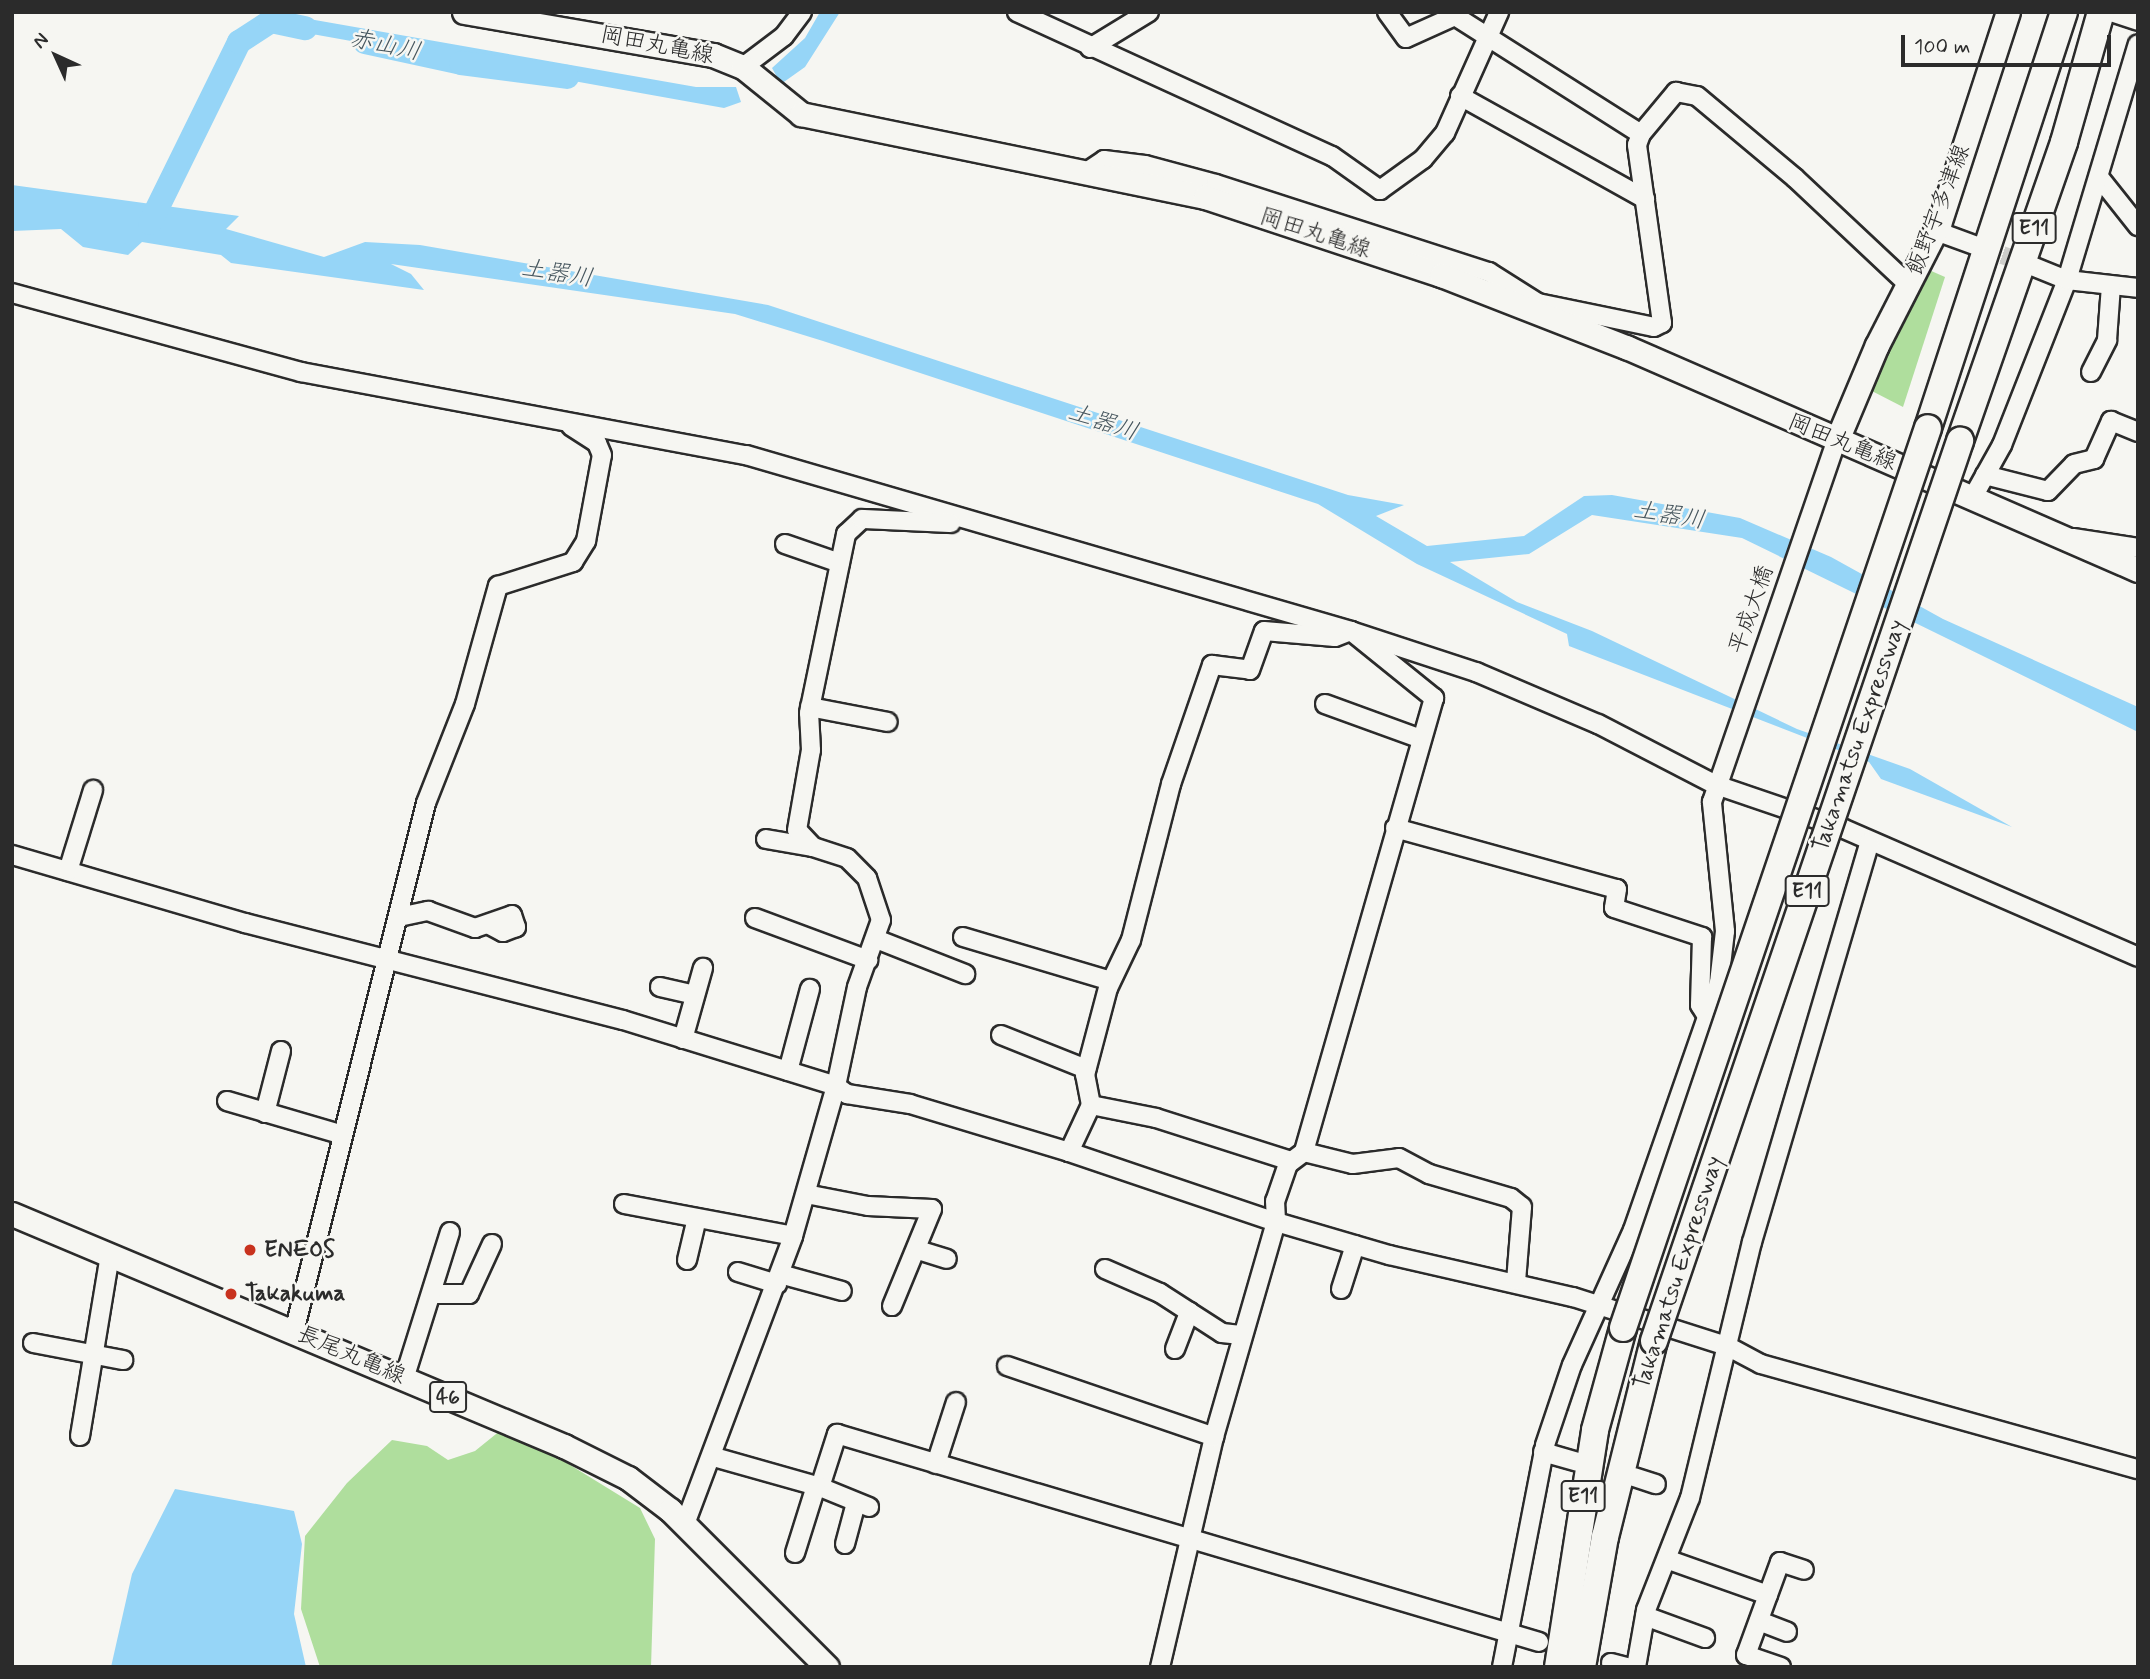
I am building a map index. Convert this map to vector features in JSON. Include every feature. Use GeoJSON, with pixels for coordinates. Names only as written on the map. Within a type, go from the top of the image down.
{"type":"FeatureCollection","features":[{"type":"Feature","properties":{"kind":"highway","name":"Takamatsu Expressway"},"geometry":{"type":"LineString","coordinates":[[1558,1667],[1595,1430],[1623,1328],[1928,428],[2064,12]]}},
{"type":"Feature","properties":{"kind":"highway","name":"Takamatsu Expressway"},"geometry":{"type":"LineString","coordinates":[[1582,1667],[1605,1536],[1654,1341],[2064,142],[2101,12]]}},
{"type":"Feature","properties":{"kind":"main road","name":"岡田丸亀線"},"geometry":{"type":"LineString","coordinates":[[464,12],[713,54],[743,67],[801,114],[1205,197],[1536,307],[2138,570]]}},
{"type":"Feature","properties":{"kind":"main road","name":"飯野宇多津線"},"geometry":{"type":"LineString","coordinates":[[1838,440],[1877,345],[1910,286],[1936,231],[2008,12]]}},
{"type":"Feature","properties":{"kind":"main road","name":"長尾丸亀線"},"geometry":{"type":"LineString","coordinates":[[12,1214],[404,1379],[628,1478],[685,1524],[827,1667]]}},
{"type":"Feature","properties":{"kind":"street"},"geometry":{"type":"LineString","coordinates":[[743,67],[785,36],[802,12]]}},
{"type":"Feature","properties":{"kind":"street"},"geometry":{"type":"LineString","coordinates":[[1017,12],[1090,48],[1332,156],[1380,190],[1434,148],[1499,12]]}},
{"type":"Feature","properties":{"kind":"street"},"geometry":{"type":"LineString","coordinates":[[1090,48],[1149,12]]}},
{"type":"Feature","properties":{"kind":"street"},"geometry":{"type":"LineString","coordinates":[[1387,12],[1406,38],[1455,16],[1489,35],[1641,134]]}},
{"type":"Feature","properties":{"kind":"street"},"geometry":{"type":"LineString","coordinates":[[2111,12],[2138,21]]}},
{"type":"Feature","properties":{"kind":"street"},"geometry":{"type":"LineString","coordinates":[[1973,498],[1986,475],[2067,280],[2138,44]]}},
{"type":"Feature","properties":{"kind":"street"},"geometry":{"type":"LineString","coordinates":[[1536,307],[1654,327],[1662,323],[1637,145],[1641,134],[1676,92],[1697,96],[1796,178],[1910,286]]}},
{"type":"Feature","properties":{"kind":"street"},"geometry":{"type":"LineString","coordinates":[[1460,96],[1645,199]]}},
{"type":"Feature","properties":{"kind":"street"},"geometry":{"type":"LineString","coordinates":[[2099,177],[2138,226]]}},
{"type":"Feature","properties":{"kind":"street"},"geometry":{"type":"LineString","coordinates":[[1936,231],[1977,246]]}},
{"type":"Feature","properties":{"kind":"street"},"geometry":{"type":"LineString","coordinates":[[2032,266],[2067,280],[2138,288]]}},
{"type":"Feature","properties":{"kind":"street"},"geometry":{"type":"LineString","coordinates":[[2091,372],[2107,341],[2111,285]]}},
{"type":"Feature","properties":{"kind":"street"},"geometry":{"type":"LineString","coordinates":[[12,293],[301,372],[746,456],[1351,631],[1476,672],[1718,779],[2138,957]]}},
{"type":"Feature","properties":{"kind":"street"},"geometry":{"type":"LineString","coordinates":[[12,305],[45,301]]}},
{"type":"Feature","properties":{"kind":"street"},"geometry":{"type":"LineString","coordinates":[[1986,475],[2048,491],[2074,464],[2094,458],[2111,421],[2138,432]]}},
{"type":"Feature","properties":{"kind":"street"},"geometry":{"type":"LineString","coordinates":[[294,1332],[340,1134],[389,960],[426,803],[465,704],[498,586],[573,562],[586,541],[601,455],[597,443],[565,422]]}},
{"type":"Feature","properties":{"kind":"street","name":"平成大橋"},"geometry":{"type":"LineString","coordinates":[[1502,1667],[1506,1634],[1543,1452],[1572,1364],[1600,1308],[1719,983],[1725,931],[1712,829],[1718,779],[1838,440]]}},
{"type":"Feature","properties":{"kind":"street"},"geometry":{"type":"LineString","coordinates":[[813,847],[797,830],[811,750],[810,707],[846,534],[862,519],[953,524],[958,517]]}},
{"type":"Feature","properties":{"kind":"street"},"geometry":{"type":"LineString","coordinates":[[2066,539],[2138,548]]}},
{"type":"Feature","properties":{"kind":"street"},"geometry":{"type":"LineString","coordinates":[[785,544],[840,563]]}},
{"type":"Feature","properties":{"kind":"street"},"geometry":{"type":"LineString","coordinates":[[1069,1152],[1091,1105],[1086,1069],[1111,981],[1131,940],[1171,784],[1212,665],[1250,670],[1264,631],[1335,637],[1351,631]]}},
{"type":"Feature","properties":{"kind":"street"},"geometry":{"type":"LineString","coordinates":[[1160,1667],[1214,1437],[1241,1335],[1276,1222],[1275,1201],[1298,1156],[1434,698],[1351,631]]}},
{"type":"Feature","properties":{"kind":"street"},"geometry":{"type":"LineString","coordinates":[[1325,704],[1421,739]]}},
{"type":"Feature","properties":{"kind":"street"},"geometry":{"type":"LineString","coordinates":[[810,707],[888,722]]}},
{"type":"Feature","properties":{"kind":"street"},"geometry":{"type":"LineString","coordinates":[[68,871],[93,790]]}},
{"type":"Feature","properties":{"kind":"street"},"geometry":{"type":"LineString","coordinates":[[1395,828],[1618,889],[1614,908],[1702,937],[1700,1006],[1708,1018]]}},
{"type":"Feature","properties":{"kind":"street"},"geometry":{"type":"LineString","coordinates":[[685,1524],[714,1457],[779,1279],[806,1194],[868,960],[876,939],[879,901],[867,878],[847,859],[813,847],[766,839]]}},
{"type":"Feature","properties":{"kind":"street"},"geometry":{"type":"LineString","coordinates":[[1636,1667],[1645,1616],[1669,1560],[1870,842]]}},
{"type":"Feature","properties":{"kind":"street"},"geometry":{"type":"LineString","coordinates":[[12,855],[683,1039],[836,1086],[847,1094],[910,1104],[1069,1152],[1276,1222],[1355,1245],[1516,1281],[1727,1346],[1761,1364],[2138,1469]]}},
{"type":"Feature","properties":{"kind":"street"},"geometry":{"type":"LineString","coordinates":[[399,917],[428,911],[475,928],[490,925]]}},
{"type":"Feature","properties":{"kind":"street"},"geometry":{"type":"LineString","coordinates":[[755,918],[868,960]]}},
{"type":"Feature","properties":{"kind":"street"},"geometry":{"type":"LineString","coordinates":[[963,937],[1111,981]]}},
{"type":"Feature","properties":{"kind":"street"},"geometry":{"type":"LineString","coordinates":[[876,939],[965,974]]}},
{"type":"Feature","properties":{"kind":"street"},"geometry":{"type":"LineString","coordinates":[[683,1039],[703,968]]}},
{"type":"Feature","properties":{"kind":"street"},"geometry":{"type":"LineString","coordinates":[[660,987],[695,995]]}},
{"type":"Feature","properties":{"kind":"street"},"geometry":{"type":"LineString","coordinates":[[788,1071],[810,989]]}},
{"type":"Feature","properties":{"kind":"street"},"geometry":{"type":"LineString","coordinates":[[1001,1035],[1086,1069]]}},
{"type":"Feature","properties":{"kind":"street"},"geometry":{"type":"LineString","coordinates":[[265,1113],[281,1051]]}},
{"type":"Feature","properties":{"kind":"street"},"geometry":{"type":"LineString","coordinates":[[227,1101],[340,1134]]}},
{"type":"Feature","properties":{"kind":"street"},"geometry":{"type":"LineString","coordinates":[[1091,1105],[1156,1118],[1298,1156],[1353,1164],[1399,1158],[1429,1174],[1511,1198],[1522,1207],[1516,1281]]}},
{"type":"Feature","properties":{"kind":"street"},"geometry":{"type":"LineString","coordinates":[[806,1194],[868,1206],[932,1209],[918,1250],[892,1306]]}},
{"type":"Feature","properties":{"kind":"street"},"geometry":{"type":"LineString","coordinates":[[624,1204],[793,1236]]}},
{"type":"Feature","properties":{"kind":"street"},"geometry":{"type":"LineString","coordinates":[[687,1260],[697,1218]]}},
{"type":"Feature","properties":{"kind":"street"},"geometry":{"type":"LineString","coordinates":[[404,1379],[433,1294],[450,1232]]}},
{"type":"Feature","properties":{"kind":"street"},"geometry":{"type":"LineString","coordinates":[[433,1294],[469,1294],[492,1244]]}},
{"type":"Feature","properties":{"kind":"street"},"geometry":{"type":"LineString","coordinates":[[1341,1289],[1355,1245]]}},
{"type":"Feature","properties":{"kind":"street"},"geometry":{"type":"LineString","coordinates":[[918,1250],[947,1259]]}},
{"type":"Feature","properties":{"kind":"street"},"geometry":{"type":"LineString","coordinates":[[80,1436],[96,1355],[110,1255]]}},
{"type":"Feature","properties":{"kind":"street"},"geometry":{"type":"LineString","coordinates":[[1105,1269],[1189,1312],[1222,1333],[1241,1335]]}},
{"type":"Feature","properties":{"kind":"street"},"geometry":{"type":"LineString","coordinates":[[738,1272],[842,1291]]}},
{"type":"Feature","properties":{"kind":"street"},"geometry":{"type":"LineString","coordinates":[[1175,1349],[1189,1312]]}},
{"type":"Feature","properties":{"kind":"street"},"geometry":{"type":"LineString","coordinates":[[33,1343],[123,1360]]}},
{"type":"Feature","properties":{"kind":"street"},"geometry":{"type":"LineString","coordinates":[[1007,1366],[1214,1437]]}},
{"type":"Feature","properties":{"kind":"street"},"geometry":{"type":"LineString","coordinates":[[936,1464],[956,1402]]}},
{"type":"Feature","properties":{"kind":"street"},"geometry":{"type":"LineString","coordinates":[[795,1553],[837,1434],[1539,1642]]}},
{"type":"Feature","properties":{"kind":"street"},"geometry":{"type":"LineString","coordinates":[[1543,1452],[1577,1462]]}},
{"type":"Feature","properties":{"kind":"street"},"geometry":{"type":"LineString","coordinates":[[714,1457],[818,1486],[862,1505],[845,1544]]}},
{"type":"Feature","properties":{"kind":"street"},"geometry":{"type":"LineString","coordinates":[[1634,1477],[1656,1484]]}},
{"type":"Feature","properties":{"kind":"street"},"geometry":{"type":"LineString","coordinates":[[1669,1560],[1768,1595]]}},
{"type":"Feature","properties":{"kind":"street"},"geometry":{"type":"LineString","coordinates":[[1773,1665],[1746,1655],[1780,1562],[1804,1570]]}},
{"type":"Feature","properties":{"kind":"street"},"geometry":{"type":"LineString","coordinates":[[1645,1616],[1705,1638]]}},
{"type":"Feature","properties":{"kind":"street"},"geometry":{"type":"LineString","coordinates":[[1759,1621],[1787,1632]]}},
{"type":"Feature","properties":{"kind":"green space"},"geometry":{"type":"Polygon","coordinates":[[[1929,270],[1945,277],[1903,407],[1868,389],[1929,270]]]}},
{"type":"Feature","properties":{"kind":"green space"},"geometry":{"type":"Polygon","coordinates":[[[501,1430],[536,1444],[640,1508],[655,1539],[651,1667],[320,1667],[301,1609],[305,1536],[347,1483],[392,1440],[427,1446],[448,1460],[475,1451],[501,1430]]]}},
{"type":"Feature","properties":{"kind":"water"},"geometry":{"type":"Polygon","coordinates":[[[820,12],[840,12],[805,67],[781,84],[772,68],[805,38],[820,12]]]}},
{"type":"Feature","properties":{"kind":"water"},"geometry":{"type":"Polygon","coordinates":[[[275,13],[696,87],[736,87],[741,102],[724,108],[273,27],[275,13]]]}},
{"type":"Feature","properties":{"kind":"water","name":"土器川"},"geometry":{"type":"Polygon","coordinates":[[[12,185],[239,216],[226,229],[324,257],[365,242],[420,245],[768,305],[1348,495],[1404,505],[1376,516],[1427,546],[1524,536],[1584,496],[1612,495],[1740,518],[1831,557],[1943,619],[2138,707],[2138,732],[1742,538],[1592,515],[1529,554],[1450,562],[1517,602],[1592,631],[1797,729],[1910,769],[2012,827],[1881,779],[1869,762],[1569,646],[1567,634],[1417,564],[1318,504],[823,341],[735,314],[391,264],[411,274],[424,290],[231,263],[221,255],[142,242],[128,255],[83,247],[61,229],[12,231],[12,185]]]}},
{"type":"Feature","properties":{"kind":"water"},"geometry":{"type":"Polygon","coordinates":[[[175,1489],[294,1511],[302,1544],[294,1614],[306,1667],[111,1667],[132,1574],[175,1489]]]}},
{"type":"Feature","properties":{"kind":"waterway","name":"赤山川"},"geometry":{"type":"LineString","coordinates":[[150,223],[239,42],[271,21],[305,28]]}},
{"type":"Feature","properties":{"kind":"waterway","name":"赤山川"},"geometry":{"type":"LineString","coordinates":[[365,42],[461,63],[567,77]]}},
{"type":"Feature","properties":{"kind":"tunnel"},"geometry":{"type":"LineString","coordinates":[[1977,246],[2030,265]]}},
{"type":"Feature","properties":{"kind":"place","name":"ENEOS"},"geometry":{"type":"Point","coordinates":[250,1250]}},
{"type":"Feature","properties":{"kind":"place","name":"Takakuma"},"geometry":{"type":"Point","coordinates":[231,1294]}}]}
